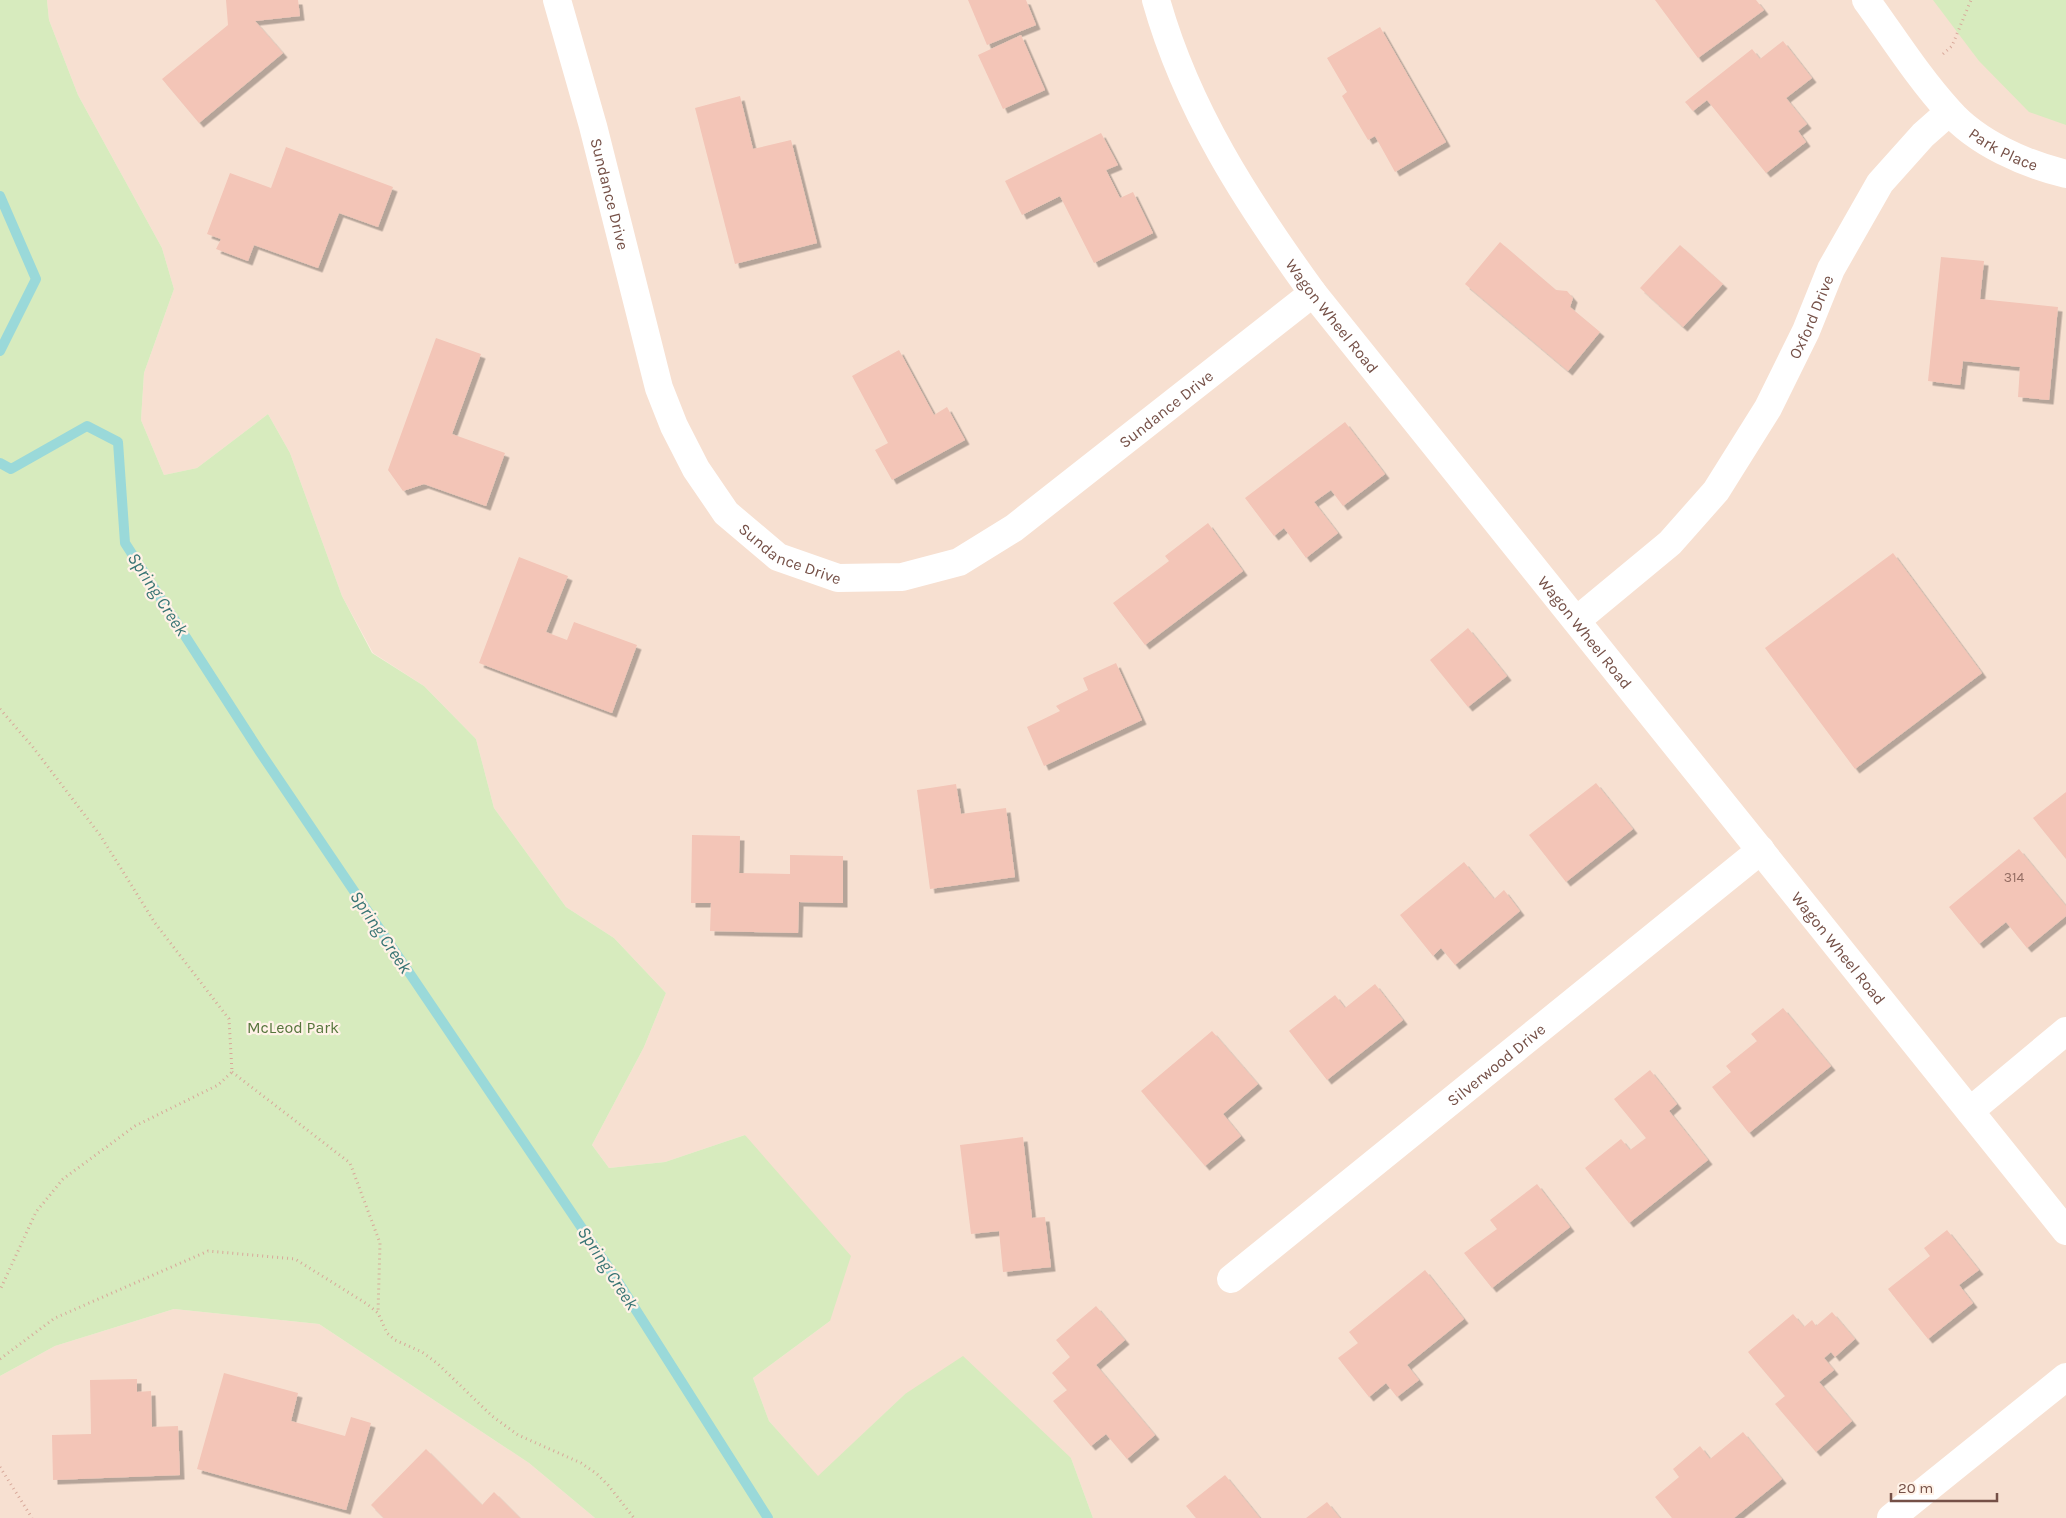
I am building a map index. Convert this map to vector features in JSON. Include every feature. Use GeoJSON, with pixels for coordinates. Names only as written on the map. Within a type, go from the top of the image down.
{"type":"FeatureCollection","features":[{"type":"Feature","properties":{"kind":"street","name":"Sundance Drive"},"geometry":{"type":"LineString","coordinates":[[557,0],[593,126],[659,388],[674,426],[696,469],[726,513],[778,557],[838,578],[902,577],[959,562],[1014,528],[1313,293]]}},
{"type":"Feature","properties":{"kind":"street","name":"Wagon Wheel Road"},"geometry":{"type":"LineString","coordinates":[[1156,0],[1190,96],[1210,137],[1263,223],[1313,293],[2066,1231]]}},
{"type":"Feature","properties":{"kind":"street"},"geometry":{"type":"LineString","coordinates":[[1866,0],[1949,112]]}},
{"type":"Feature","properties":{"kind":"street","name":"Park Place"},"geometry":{"type":"LineString","coordinates":[[1949,112],[1974,133],[2011,154],[2066,174]]}},
{"type":"Feature","properties":{"kind":"street","name":"Oxford Drive"},"geometry":{"type":"LineString","coordinates":[[1577,620],[1670,543],[1716,491],[1768,408],[1806,331],[1832,269],[1880,183],[1923,135],[1949,112]]}},
{"type":"Feature","properties":{"kind":"street","name":"Silverwood Drive"},"geometry":{"type":"LineString","coordinates":[[1231,1279],[1761,850]]}},
{"type":"Feature","properties":{"kind":"street"},"geometry":{"type":"LineString","coordinates":[[1970,1111],[2066,1032]]}},
{"type":"Feature","properties":{"kind":"street"},"geometry":{"type":"LineString","coordinates":[[1891,1518],[2066,1377]]}},
{"type":"Feature","properties":{"kind":"path"},"geometry":{"type":"LineString","coordinates":[[1920,74],[1952,46],[1971,0]]}},
{"type":"Feature","properties":{"kind":"path"},"geometry":{"type":"LineString","coordinates":[[0,709],[32,746],[100,835],[155,922],[229,1019],[232,1072],[350,1163],[380,1243],[378,1314]]}},
{"type":"Feature","properties":{"kind":"path"},"geometry":{"type":"LineString","coordinates":[[0,1290],[36,1212],[63,1178],[135,1126],[218,1085],[232,1072]]}},
{"type":"Feature","properties":{"kind":"path"},"geometry":{"type":"LineString","coordinates":[[0,1358],[55,1318],[208,1251],[295,1259],[367,1304],[378,1314],[387,1334],[438,1364],[492,1416],[518,1435],[581,1463],[597,1474],[634,1518]]}},
{"type":"Feature","properties":{"kind":"path"},"geometry":{"type":"LineString","coordinates":[[0,1466],[32,1518]]}},
{"type":"Feature","properties":{"kind":"shaded area"},"geometry":{"type":"Polygon","coordinates":[[[47,0],[2066,0],[2066,1518],[1093,1518],[1071,1458],[905,1394],[818,1477],[769,1421],[753,1378],[830,1321],[745,1135],[665,1162],[609,1168],[592,1145],[644,1047],[666,993],[614,938],[566,907],[494,808],[476,739],[424,686],[373,653],[342,596],[290,453],[268,414],[197,468],[164,475],[141,420],[144,373],[174,289],[162,248],[78,95],[49,20],[47,0]]]}},
{"type":"Feature","properties":{"kind":"shaded area"},"geometry":{"type":"Polygon","coordinates":[[[174,1309],[319,1324],[529,1463],[595,1518],[0,1518],[0,1376],[55,1346],[174,1309]]]}},
{"type":"Feature","properties":{"kind":"green space","name":"McLeod Park"},"geometry":{"type":"Polygon","coordinates":[[[0,0],[47,0],[49,20],[78,95],[162,248],[174,289],[144,373],[141,420],[164,475],[197,468],[268,414],[290,453],[342,596],[372,653],[424,686],[476,739],[494,808],[566,907],[614,938],[666,993],[644,1047],[592,1145],[609,1168],[665,1162],[745,1135],[851,1256],[830,1321],[753,1378],[769,1421],[818,1476],[905,1394],[963,1356],[1071,1458],[1093,1518],[595,1518],[529,1463],[319,1324],[174,1309],[55,1346],[0,1376],[0,0]]]}},
{"type":"Feature","properties":{"kind":"green space"},"geometry":{"type":"Polygon","coordinates":[[[1933,0],[2066,0],[2066,125],[2029,112],[1979,61],[1933,0]]]}},
{"type":"Feature","properties":{"kind":"building"},"geometry":{"type":"Polygon","coordinates":[[[226,0],[298,0],[300,16],[255,21],[283,53],[199,123],[162,79],[228,25],[226,0]]]}},
{"type":"Feature","properties":{"kind":"building"},"geometry":{"type":"Polygon","coordinates":[[[968,0],[1026,0],[1036,25],[987,45],[968,0]]]}},
{"type":"Feature","properties":{"kind":"building"},"geometry":{"type":"Polygon","coordinates":[[[1655,0],[1756,0],[1764,10],[1698,58],[1655,0]]]}},
{"type":"Feature","properties":{"kind":"building"},"geometry":{"type":"Polygon","coordinates":[[[1380,27],[1446,142],[1395,172],[1375,136],[1368,140],[1342,96],[1347,92],[1327,58],[1380,27]]]}},
{"type":"Feature","properties":{"kind":"building"},"geometry":{"type":"Polygon","coordinates":[[[1021,35],[1045,90],[1003,109],[978,55],[1021,35]]]}},
{"type":"Feature","properties":{"kind":"building"},"geometry":{"type":"Polygon","coordinates":[[[1783,41],[1812,78],[1786,98],[1807,124],[1798,131],[1806,142],[1766,173],[1707,100],[1693,111],[1685,102],[1752,49],[1760,59],[1783,41]]]}},
{"type":"Feature","properties":{"kind":"building"},"geometry":{"type":"Polygon","coordinates":[[[740,96],[753,149],[791,140],[817,243],[735,264],[695,108],[740,96]]]}},
{"type":"Feature","properties":{"kind":"building"},"geometry":{"type":"Polygon","coordinates":[[[1101,133],[1118,165],[1106,170],[1120,198],[1133,192],[1153,233],[1094,263],[1060,196],[1022,215],[1005,181],[1101,133]]]}},
{"type":"Feature","properties":{"kind":"building"},"geometry":{"type":"Polygon","coordinates":[[[286,147],[393,187],[378,227],[339,213],[318,268],[254,245],[248,261],[216,249],[221,239],[207,234],[230,173],[271,188],[286,147]]]}},
{"type":"Feature","properties":{"kind":"building"},"geometry":{"type":"Polygon","coordinates":[[[1500,242],[1556,290],[1567,291],[1573,298],[1570,307],[1600,332],[1568,371],[1465,284],[1500,242]]]}},
{"type":"Feature","properties":{"kind":"building"},"geometry":{"type":"Polygon","coordinates":[[[1680,245],[1723,284],[1683,327],[1640,288],[1680,245]]]}},
{"type":"Feature","properties":{"kind":"building"},"geometry":{"type":"Polygon","coordinates":[[[1941,257],[1984,261],[1980,299],[2058,307],[2049,400],[2018,397],[2020,367],[1963,361],[1960,385],[1928,381],[1941,257]]]}},
{"type":"Feature","properties":{"kind":"building"},"geometry":{"type":"Polygon","coordinates":[[[436,338],[481,354],[452,434],[505,453],[486,506],[424,484],[403,491],[388,470],[436,338]]]}},
{"type":"Feature","properties":{"kind":"building"},"geometry":{"type":"Polygon","coordinates":[[[899,350],[934,415],[947,407],[965,440],[892,480],[875,450],[888,443],[852,376],[899,350]]]}},
{"type":"Feature","properties":{"kind":"building"},"geometry":{"type":"Polygon","coordinates":[[[1345,422],[1385,474],[1343,506],[1331,490],[1314,502],[1338,533],[1306,558],[1284,528],[1274,536],[1245,498],[1345,422]]]}},
{"type":"Feature","properties":{"kind":"building"},"geometry":{"type":"Polygon","coordinates":[[[1208,523],[1243,571],[1145,645],[1113,603],[1169,561],[1165,556],[1208,523]]]}},
{"type":"Feature","properties":{"kind":"building"},"geometry":{"type":"Polygon","coordinates":[[[1893,553],[1982,673],[1855,769],[1765,648],[1893,553]]]}},
{"type":"Feature","properties":{"kind":"building"},"geometry":{"type":"Polygon","coordinates":[[[519,557],[568,576],[546,632],[567,640],[574,622],[637,645],[612,713],[479,663],[519,557]]]}},
{"type":"Feature","properties":{"kind":"building"},"geometry":{"type":"Polygon","coordinates":[[[1468,628],[1507,676],[1468,707],[1430,660],[1468,628]]]}},
{"type":"Feature","properties":{"kind":"building"},"geometry":{"type":"Polygon","coordinates":[[[1116,663],[1142,720],[1044,766],[1027,727],[1060,711],[1056,706],[1088,690],[1083,678],[1116,663]]]}},
{"type":"Feature","properties":{"kind":"building"},"geometry":{"type":"Polygon","coordinates":[[[1596,783],[1633,829],[1566,882],[1529,835],[1596,783]]]}},
{"type":"Feature","properties":{"kind":"building"},"geometry":{"type":"Polygon","coordinates":[[[956,784],[961,814],[1006,808],[1015,877],[930,889],[917,790],[956,784]]]}},
{"type":"Feature","properties":{"kind":"building"},"geometry":{"type":"Polygon","coordinates":[[[2066,792],[2066,859],[2033,818],[2066,792]]]}},
{"type":"Feature","properties":{"kind":"building"},"geometry":{"type":"Polygon","coordinates":[[[692,835],[740,836],[739,873],[790,874],[790,855],[843,856],[843,903],[799,902],[798,933],[710,931],[711,903],[691,903],[692,835]]]}},
{"type":"Feature","properties":{"kind":"building"},"geometry":{"type":"Polygon","coordinates":[[[2019,849],[2066,906],[2066,916],[2027,948],[2006,922],[1979,944],[1949,907],[2019,849]]]}},
{"type":"Feature","properties":{"kind":"building"},"geometry":{"type":"Polygon","coordinates":[[[1464,862],[1494,899],[1504,890],[1520,911],[1455,965],[1441,948],[1433,956],[1400,915],[1464,862]]]}},
{"type":"Feature","properties":{"kind":"building"},"geometry":{"type":"Polygon","coordinates":[[[1375,984],[1403,1020],[1327,1080],[1289,1031],[1335,995],[1345,1008],[1375,984]]]}},
{"type":"Feature","properties":{"kind":"building"},"geometry":{"type":"Polygon","coordinates":[[[1783,1008],[1831,1066],[1749,1133],[1712,1087],[1731,1072],[1726,1066],[1757,1041],[1751,1034],[1783,1008]]]}},
{"type":"Feature","properties":{"kind":"building"},"geometry":{"type":"Polygon","coordinates":[[[1212,1031],[1258,1084],[1223,1114],[1241,1136],[1205,1166],[1141,1091],[1212,1031]]]}},
{"type":"Feature","properties":{"kind":"building"},"geometry":{"type":"Polygon","coordinates":[[[1650,1070],[1677,1104],[1669,1111],[1708,1160],[1629,1223],[1585,1168],[1621,1139],[1630,1150],[1646,1138],[1614,1099],[1650,1070]]]}},
{"type":"Feature","properties":{"kind":"building"},"geometry":{"type":"Polygon","coordinates":[[[1023,1137],[1032,1218],[1045,1217],[1051,1267],[1003,1272],[999,1231],[971,1234],[960,1145],[1023,1137]]]}},
{"type":"Feature","properties":{"kind":"building"},"geometry":{"type":"Polygon","coordinates":[[[1537,1184],[1570,1227],[1492,1288],[1464,1253],[1497,1229],[1490,1220],[1537,1184]]]}},
{"type":"Feature","properties":{"kind":"building"},"geometry":{"type":"Polygon","coordinates":[[[1947,1230],[1979,1270],[1959,1285],[1973,1303],[1928,1339],[1888,1289],[1930,1256],[1924,1248],[1947,1230]]]}},
{"type":"Feature","properties":{"kind":"building"},"geometry":{"type":"Polygon","coordinates":[[[1425,1270],[1464,1319],[1407,1365],[1419,1380],[1397,1397],[1386,1383],[1369,1397],[1338,1358],[1358,1343],[1349,1332],[1425,1270]]]}},
{"type":"Feature","properties":{"kind":"building"},"geometry":{"type":"Polygon","coordinates":[[[1096,1306],[1125,1340],[1096,1365],[1155,1435],[1127,1459],[1106,1434],[1091,1446],[1053,1401],[1067,1390],[1052,1373],[1070,1357],[1056,1340],[1096,1306]]]}},
{"type":"Feature","properties":{"kind":"building"},"geometry":{"type":"Polygon","coordinates":[[[1832,1312],[1855,1339],[1835,1357],[1831,1352],[1824,1358],[1834,1370],[1819,1382],[1852,1421],[1816,1452],[1775,1404],[1785,1396],[1748,1352],[1793,1314],[1804,1327],[1812,1320],[1816,1326],[1832,1312]]]}},
{"type":"Feature","properties":{"kind":"building"},"geometry":{"type":"Polygon","coordinates":[[[224,1373],[298,1393],[291,1421],[345,1436],[351,1417],[371,1423],[346,1510],[197,1469],[224,1373]]]}},
{"type":"Feature","properties":{"kind":"building"},"geometry":{"type":"Polygon","coordinates":[[[137,1379],[137,1392],[151,1391],[152,1427],[178,1426],[180,1475],[53,1480],[52,1435],[91,1434],[90,1380],[137,1379]]]}},
{"type":"Feature","properties":{"kind":"building"},"geometry":{"type":"Polygon","coordinates":[[[1743,1432],[1782,1479],[1734,1518],[1672,1518],[1655,1497],[1679,1477],[1673,1469],[1700,1446],[1710,1459],[1743,1432]]]}},
{"type":"Feature","properties":{"kind":"building"},"geometry":{"type":"Polygon","coordinates":[[[426,1449],[482,1505],[494,1492],[520,1518],[384,1518],[371,1505],[426,1449]]]}},
{"type":"Feature","properties":{"kind":"building"},"geometry":{"type":"Polygon","coordinates":[[[1225,1475],[1260,1518],[1196,1518],[1186,1506],[1225,1475]]]}},
{"type":"Feature","properties":{"kind":"building"},"geometry":{"type":"Polygon","coordinates":[[[1327,1502],[1340,1518],[1306,1518],[1327,1502]]]}},
{"type":"Feature","properties":{"kind":"waterway","name":"Spring Creek"},"geometry":{"type":"LineString","coordinates":[[0,196],[36,279],[0,351]]}},
{"type":"Feature","properties":{"kind":"waterway","name":"Spring Creek"},"geometry":{"type":"LineString","coordinates":[[0,463],[11,469],[87,426],[118,442],[125,543],[260,752],[615,1277],[768,1518]]}}]}
